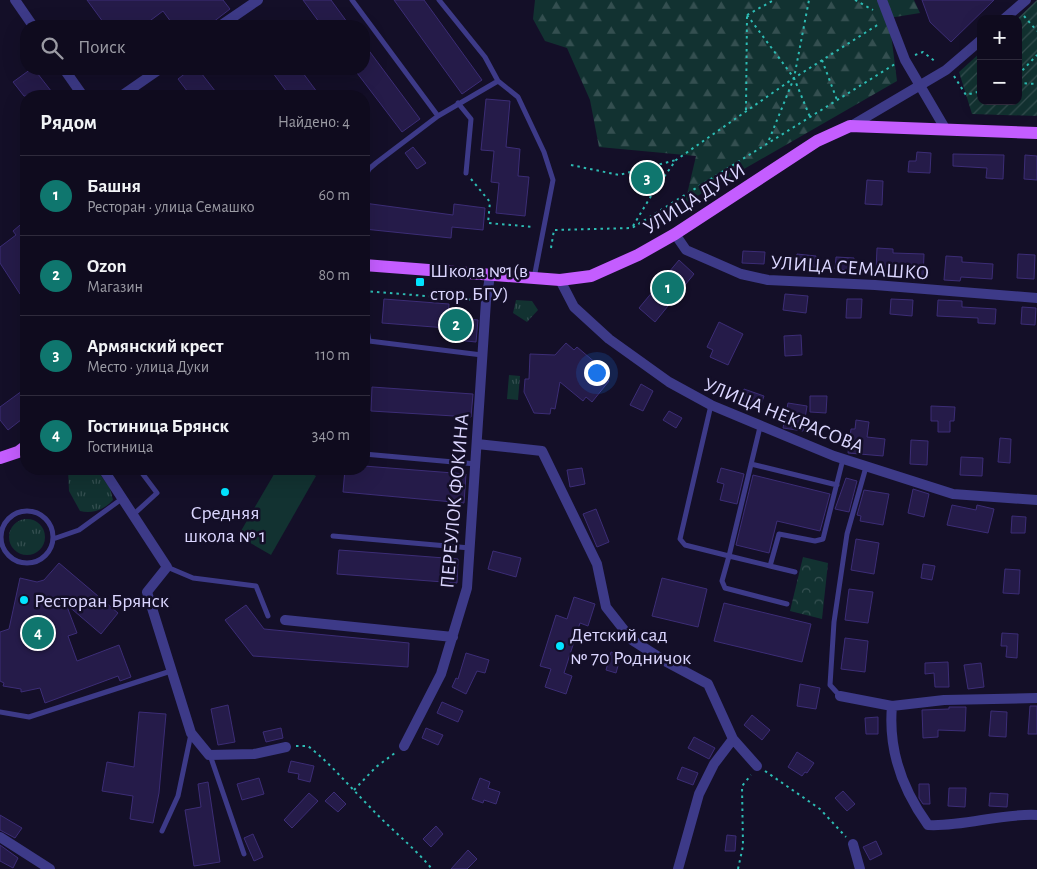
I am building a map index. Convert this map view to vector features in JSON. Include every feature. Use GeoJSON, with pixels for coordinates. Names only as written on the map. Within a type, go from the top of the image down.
{"type":"FeatureCollection","features":[{"type":"Feature","properties":{"kind":"main road","name":"УЛИЦА ДУКИ"},"geometry":{"type":"LineString","coordinates":[[370,266],[534,279],[560,280],[591,276],[638,255],[675,234],[817,141],[850,126],[1037,133]]}},
{"type":"Feature","properties":{"kind":"main road"},"geometry":{"type":"LineString","coordinates":[[0,458],[20,450]]}},
{"type":"Feature","properties":{"kind":"street"},"geometry":{"type":"LineString","coordinates":[[15,0],[29,20]]}},
{"type":"Feature","properties":{"kind":"street"},"geometry":{"type":"LineString","coordinates":[[882,0],[904,60],[946,130]]}},
{"type":"Feature","properties":{"kind":"street"},"geometry":{"type":"LineString","coordinates":[[1009,15],[1026,0]]}},
{"type":"Feature","properties":{"kind":"street"},"geometry":{"type":"LineString","coordinates":[[228,20],[251,2]]}},
{"type":"Feature","properties":{"kind":"street"},"geometry":{"type":"LineString","coordinates":[[850,126],[946,70],[977,43]]}},
{"type":"Feature","properties":{"kind":"street"},"geometry":{"type":"LineString","coordinates":[[68,75],[79,90]]}},
{"type":"Feature","properties":{"kind":"street"},"geometry":{"type":"LineString","coordinates":[[130,90],[151,75]]}},
{"type":"Feature","properties":{"kind":"street","name":"УЛИЦА СЕМАШКО"},"geometry":{"type":"LineString","coordinates":[[675,234],[686,250],[741,274],[768,280],[875,285],[1037,298]]}},
{"type":"Feature","properties":{"kind":"street","name":"ПЕРЕУЛОК ФОКИНА"},"geometry":{"type":"LineString","coordinates":[[404,746],[442,674],[467,588],[477,464],[486,301],[490,276]]}},
{"type":"Feature","properties":{"kind":"street","name":"УЛИЦА НЕКРАСОВА"},"geometry":{"type":"LineString","coordinates":[[560,280],[574,307],[609,339],[669,382],[711,406],[843,460],[953,494],[1037,500]]}},
{"type":"Feature","properties":{"kind":"street"},"geometry":{"type":"LineString","coordinates":[[478,444],[542,451],[597,564],[606,607],[632,640],[665,661],[708,684],[733,739],[758,766]]}},
{"type":"Feature","properties":{"kind":"street"},"geometry":{"type":"LineString","coordinates":[[107,475],[167,567],[147,592],[191,733],[209,754],[254,754],[286,747]]}},
{"type":"Feature","properties":{"kind":"street"},"geometry":{"type":"LineString","coordinates":[[285,620],[453,637]]}},
{"type":"Feature","properties":{"kind":"street"},"geometry":{"type":"LineString","coordinates":[[840,696],[892,706],[944,700],[1037,698]]}},
{"type":"Feature","properties":{"kind":"street"},"geometry":{"type":"LineString","coordinates":[[892,706],[890,729],[897,768],[914,806],[928,824],[943,826],[1020,814],[1037,815]]}},
{"type":"Feature","properties":{"kind":"street"},"geometry":{"type":"LineString","coordinates":[[678,869],[699,794],[714,764],[733,739]]}},
{"type":"Feature","properties":{"kind":"street"},"geometry":{"type":"LineString","coordinates":[[0,837],[50,869]]}},
{"type":"Feature","properties":{"kind":"street"},"geometry":{"type":"LineString","coordinates":[[853,844],[860,869]]}},
{"type":"Feature","properties":{"kind":"lane"},"geometry":{"type":"LineString","coordinates":[[352,0],[367,20]]}},
{"type":"Feature","properties":{"kind":"lane"},"geometry":{"type":"LineString","coordinates":[[439,0],[484,57],[498,81],[518,97],[549,166],[553,180],[534,279]]}},
{"type":"Feature","properties":{"kind":"lane"},"geometry":{"type":"LineString","coordinates":[[370,24],[438,116]]}},
{"type":"Feature","properties":{"kind":"lane"},"geometry":{"type":"LineString","coordinates":[[370,168],[438,116],[498,81]]}},
{"type":"Feature","properties":{"kind":"lane"},"geometry":{"type":"LineString","coordinates":[[458,103],[471,119],[466,173]]}},
{"type":"Feature","properties":{"kind":"lane"},"geometry":{"type":"LineString","coordinates":[[370,341],[483,355]]}},
{"type":"Feature","properties":{"kind":"lane"},"geometry":{"type":"LineString","coordinates":[[711,406],[680,535],[685,545],[795,572]]}},
{"type":"Feature","properties":{"kind":"lane"},"geometry":{"type":"LineString","coordinates":[[760,427],[722,581],[725,588],[787,604]]}},
{"type":"Feature","properties":{"kind":"lane"},"geometry":{"type":"LineString","coordinates":[[370,455],[477,464]]}},
{"type":"Feature","properties":{"kind":"lane"},"geometry":{"type":"LineString","coordinates":[[770,566],[779,534],[815,541],[823,539],[843,460]]}},
{"type":"Feature","properties":{"kind":"lane"},"geometry":{"type":"LineString","coordinates":[[751,464],[837,485]]}},
{"type":"Feature","properties":{"kind":"lane"},"geometry":{"type":"LineString","coordinates":[[840,696],[830,685],[834,622],[847,534],[866,467]]}},
{"type":"Feature","properties":{"kind":"lane"},"geometry":{"type":"LineString","coordinates":[[134,514],[157,492],[144,475]]}},
{"type":"Feature","properties":{"kind":"lane"},"geometry":{"type":"LineString","coordinates":[[53,539],[79,530],[124,498]]}},
{"type":"Feature","properties":{"kind":"lane"},"geometry":{"type":"LineString","coordinates":[[26,510],[43,516],[49,522],[53,539],[46,555],[31,563],[14,560],[5,551],[0,539],[1,531],[10,516],[26,510]]}},
{"type":"Feature","properties":{"kind":"lane"},"geometry":{"type":"LineString","coordinates":[[333,536],[470,548]]}},
{"type":"Feature","properties":{"kind":"lane"},"geometry":{"type":"LineString","coordinates":[[0,556],[5,551]]}},
{"type":"Feature","properties":{"kind":"lane"},"geometry":{"type":"LineString","coordinates":[[167,567],[193,578],[256,586],[268,616]]}},
{"type":"Feature","properties":{"kind":"lane"},"geometry":{"type":"LineString","coordinates":[[0,712],[29,717],[171,671]]}},
{"type":"Feature","properties":{"kind":"lane"},"geometry":{"type":"LineString","coordinates":[[162,831],[178,796],[191,733]]}},
{"type":"Feature","properties":{"kind":"lane"},"geometry":{"type":"LineString","coordinates":[[209,754],[244,854]]}},
{"type":"Feature","properties":{"kind":"path"},"geometry":{"type":"LineString","coordinates":[[747,16],[774,0]]}},
{"type":"Feature","properties":{"kind":"path"},"geometry":{"type":"LineString","coordinates":[[769,140],[794,78],[809,0]]}},
{"type":"Feature","properties":{"kind":"path"},"geometry":{"type":"LineString","coordinates":[[855,0],[889,18]]}},
{"type":"Feature","properties":{"kind":"path"},"geometry":{"type":"LineString","coordinates":[[1022,14],[1037,30]]}},
{"type":"Feature","properties":{"kind":"path"},"geometry":{"type":"LineString","coordinates":[[747,16],[794,78],[810,117]]}},
{"type":"Feature","properties":{"kind":"path"},"geometry":{"type":"LineString","coordinates":[[746,110],[747,16]]}},
{"type":"Feature","properties":{"kind":"path"},"geometry":{"type":"LineString","coordinates":[[632,228],[654,190],[676,160],[794,78],[889,18]]}},
{"type":"Feature","properties":{"kind":"path"},"geometry":{"type":"LineString","coordinates":[[1022,71],[1037,55]]}},
{"type":"Feature","properties":{"kind":"path"},"geometry":{"type":"LineString","coordinates":[[822,60],[837,100]]}},
{"type":"Feature","properties":{"kind":"path"},"geometry":{"type":"LineString","coordinates":[[466,173],[490,202],[488,222],[555,230],[632,228],[897,63]]}},
{"type":"Feature","properties":{"kind":"path"},"geometry":{"type":"LineString","coordinates":[[955,77],[966,95],[977,92]]}},
{"type":"Feature","properties":{"kind":"path"},"geometry":{"type":"LineString","coordinates":[[1022,83],[1037,84]]}},
{"type":"Feature","properties":{"kind":"path"},"geometry":{"type":"LineString","coordinates":[[571,165],[619,175],[676,160]]}},
{"type":"Feature","properties":{"kind":"path"},"geometry":{"type":"LineString","coordinates":[[551,248],[555,230]]}},
{"type":"Feature","properties":{"kind":"path"},"geometry":{"type":"LineString","coordinates":[[370,291],[486,301]]}},
{"type":"Feature","properties":{"kind":"path"},"geometry":{"type":"LineString","coordinates":[[308,746],[330,763],[432,869]]}},
{"type":"Feature","properties":{"kind":"path"},"geometry":{"type":"LineString","coordinates":[[354,790],[376,767],[404,746]]}},
{"type":"Feature","properties":{"kind":"path"},"geometry":{"type":"LineString","coordinates":[[738,869],[743,846],[742,786],[758,766],[820,809],[853,844]]}},
{"type":"Feature","properties":{"kind":"green space"},"geometry":{"type":"Polygon","coordinates":[[[535,0],[914,0],[920,13],[889,18],[897,81],[685,203],[696,156],[599,147],[590,100],[567,48],[545,41],[533,19],[535,0]]]}},
{"type":"Feature","properties":{"kind":"green space"},"geometry":{"type":"Polygon","coordinates":[[[1037,0],[1037,116],[972,114],[959,72],[977,56],[977,105],[1022,105],[1021,15],[1037,0]]]}},
{"type":"Feature","properties":{"kind":"green space"},"geometry":{"type":"Polygon","coordinates":[[[516,300],[532,301],[538,310],[527,322],[513,313],[516,300]]]}},
{"type":"Feature","properties":{"kind":"green space"},"geometry":{"type":"Polygon","coordinates":[[[509,375],[520,376],[518,400],[507,399],[509,375]]]}},
{"type":"Feature","properties":{"kind":"green space"},"geometry":{"type":"Polygon","coordinates":[[[68,475],[100,475],[110,488],[113,500],[98,510],[80,511],[69,491],[68,475]]]}},
{"type":"Feature","properties":{"kind":"green space"},"geometry":{"type":"Polygon","coordinates":[[[274,475],[316,476],[271,555],[238,536],[274,475]]]}},
{"type":"Feature","properties":{"kind":"green space"},"geometry":{"type":"Polygon","coordinates":[[[27,519],[34,520],[40,524],[44,530],[44,544],[40,550],[34,554],[27,555],[20,554],[14,550],[10,544],[9,537],[10,530],[14,524],[20,520],[27,519]]]}},
{"type":"Feature","properties":{"kind":"green space"},"geometry":{"type":"Polygon","coordinates":[[[803,557],[828,563],[822,619],[790,611],[803,557]]]}},
{"type":"Feature","properties":{"kind":"building"},"geometry":{"type":"Polygon","coordinates":[[[87,0],[223,0],[230,9],[216,20],[170,20],[163,11],[151,20],[102,20],[87,0]]]}},
{"type":"Feature","properties":{"kind":"building"},"geometry":{"type":"Polygon","coordinates":[[[303,0],[331,0],[346,20],[318,20],[303,0]]]}},
{"type":"Feature","properties":{"kind":"building"},"geometry":{"type":"Polygon","coordinates":[[[394,0],[424,0],[482,80],[462,94],[394,0]]]}},
{"type":"Feature","properties":{"kind":"building"},"geometry":{"type":"Polygon","coordinates":[[[922,0],[994,0],[951,42],[930,22],[922,0]]]}},
{"type":"Feature","properties":{"kind":"building"},"geometry":{"type":"Polygon","coordinates":[[[370,52],[420,119],[402,132],[359,75],[370,75],[370,52]]]}},
{"type":"Feature","properties":{"kind":"building"},"geometry":{"type":"Polygon","coordinates":[[[23,75],[39,75],[50,90],[20,91],[13,82],[23,75]]]}},
{"type":"Feature","properties":{"kind":"building"},"geometry":{"type":"Polygon","coordinates":[[[183,75],[203,75],[214,90],[186,90],[178,79],[183,75]]]}},
{"type":"Feature","properties":{"kind":"building"},"geometry":{"type":"Polygon","coordinates":[[[274,75],[304,75],[316,90],[286,90],[274,75]]]}},
{"type":"Feature","properties":{"kind":"building"},"geometry":{"type":"Polygon","coordinates":[[[486,99],[510,101],[506,147],[520,149],[518,176],[529,177],[525,216],[496,213],[499,183],[491,182],[494,151],[481,150],[486,99]]]}},
{"type":"Feature","properties":{"kind":"building"},"geometry":{"type":"Polygon","coordinates":[[[413,147],[426,163],[417,169],[405,153],[413,147]]]}},
{"type":"Feature","properties":{"kind":"building"},"geometry":{"type":"Polygon","coordinates":[[[917,152],[931,153],[930,173],[908,172],[909,161],[916,161],[917,152]]]}},
{"type":"Feature","properties":{"kind":"building"},"geometry":{"type":"Polygon","coordinates":[[[953,154],[1004,155],[1003,179],[986,178],[987,168],[953,166],[953,154]]]}},
{"type":"Feature","properties":{"kind":"building"},"geometry":{"type":"Polygon","coordinates":[[[1025,155],[1037,156],[1037,180],[1024,179],[1025,155]]]}},
{"type":"Feature","properties":{"kind":"building"},"geometry":{"type":"Polygon","coordinates":[[[867,180],[883,181],[882,205],[865,204],[867,180]]]}},
{"type":"Feature","properties":{"kind":"building"},"geometry":{"type":"Polygon","coordinates":[[[370,204],[453,215],[454,204],[485,208],[483,230],[452,227],[451,238],[370,230],[370,204]]]}},
{"type":"Feature","properties":{"kind":"building"},"geometry":{"type":"Polygon","coordinates":[[[20,225],[20,294],[0,263],[0,247],[16,235],[13,231],[20,225]]]}},
{"type":"Feature","properties":{"kind":"building"},"geometry":{"type":"Polygon","coordinates":[[[877,248],[893,249],[893,253],[924,254],[923,279],[906,278],[907,274],[876,272],[877,248]]]}},
{"type":"Feature","properties":{"kind":"building"},"geometry":{"type":"Polygon","coordinates":[[[743,251],[765,252],[764,264],[742,263],[743,251]]]}},
{"type":"Feature","properties":{"kind":"building"},"geometry":{"type":"Polygon","coordinates":[[[797,254],[816,256],[815,267],[796,266],[797,254]]]}},
{"type":"Feature","properties":{"kind":"building"},"geometry":{"type":"Polygon","coordinates":[[[1018,254],[1035,255],[1034,279],[1017,278],[1018,254]]]}},
{"type":"Feature","properties":{"kind":"building"},"geometry":{"type":"Polygon","coordinates":[[[946,256],[962,257],[962,262],[993,264],[992,279],[961,277],[960,281],[944,280],[946,256]]]}},
{"type":"Feature","properties":{"kind":"building"},"geometry":{"type":"Polygon","coordinates":[[[836,257],[854,258],[853,270],[835,269],[836,257]]]}},
{"type":"Feature","properties":{"kind":"building"},"geometry":{"type":"Polygon","coordinates":[[[679,260],[694,274],[655,322],[639,308],[679,260]]]}},
{"type":"Feature","properties":{"kind":"building"},"geometry":{"type":"Polygon","coordinates":[[[785,294],[808,296],[806,313],[783,310],[785,294]]]}},
{"type":"Feature","properties":{"kind":"building"},"geometry":{"type":"Polygon","coordinates":[[[384,299],[449,304],[448,317],[478,320],[476,342],[446,339],[447,328],[382,323],[384,299]]]}},
{"type":"Feature","properties":{"kind":"building"},"geometry":{"type":"Polygon","coordinates":[[[847,299],[862,299],[861,318],[846,318],[847,299]]]}},
{"type":"Feature","properties":{"kind":"building"},"geometry":{"type":"Polygon","coordinates":[[[891,299],[913,300],[912,316],[890,314],[891,299]]]}},
{"type":"Feature","properties":{"kind":"building"},"geometry":{"type":"Polygon","coordinates":[[[938,300],[962,301],[962,307],[996,309],[995,324],[978,323],[978,318],[937,316],[938,300]]]}},
{"type":"Feature","properties":{"kind":"building"},"geometry":{"type":"Polygon","coordinates":[[[1022,307],[1036,308],[1035,325],[1021,324],[1022,307]]]}},
{"type":"Feature","properties":{"kind":"building"},"geometry":{"type":"Polygon","coordinates":[[[719,322],[743,334],[728,365],[710,357],[713,350],[707,347],[719,322]]]}},
{"type":"Feature","properties":{"kind":"building"},"geometry":{"type":"Polygon","coordinates":[[[801,335],[802,355],[785,356],[784,336],[801,335]]]}},
{"type":"Feature","properties":{"kind":"building"},"geometry":{"type":"Polygon","coordinates":[[[566,343],[574,350],[577,347],[597,364],[594,368],[609,381],[592,402],[586,397],[583,401],[560,382],[555,409],[551,408],[550,414],[534,413],[524,392],[525,379],[529,379],[530,354],[555,355],[566,343]]]}},
{"type":"Feature","properties":{"kind":"building"},"geometry":{"type":"Polygon","coordinates":[[[641,384],[653,391],[643,411],[630,405],[641,384]]]}},
{"type":"Feature","properties":{"kind":"building"},"geometry":{"type":"Polygon","coordinates":[[[372,387],[473,394],[471,417],[371,411],[372,387]]]}},
{"type":"Feature","properties":{"kind":"building"},"geometry":{"type":"Polygon","coordinates":[[[744,389],[764,396],[760,407],[741,401],[744,389]]]}},
{"type":"Feature","properties":{"kind":"building"},"geometry":{"type":"Polygon","coordinates":[[[20,392],[20,421],[8,430],[0,420],[0,407],[20,392]]]}},
{"type":"Feature","properties":{"kind":"building"},"geometry":{"type":"Polygon","coordinates":[[[810,396],[827,396],[826,413],[810,412],[810,396]]]}},
{"type":"Feature","properties":{"kind":"building"},"geometry":{"type":"Polygon","coordinates":[[[788,403],[807,406],[803,431],[783,428],[788,403]]]}},
{"type":"Feature","properties":{"kind":"building"},"geometry":{"type":"Polygon","coordinates":[[[931,406],[955,407],[954,421],[950,421],[950,432],[938,432],[938,421],[931,421],[931,406]]]}},
{"type":"Feature","properties":{"kind":"building"},"geometry":{"type":"Polygon","coordinates":[[[669,411],[682,418],[676,428],[663,420],[669,411]]]}},
{"type":"Feature","properties":{"kind":"building"},"geometry":{"type":"Polygon","coordinates":[[[856,420],[869,422],[867,437],[885,439],[883,456],[848,453],[851,429],[855,429],[856,420]]]}},
{"type":"Feature","properties":{"kind":"building"},"geometry":{"type":"Polygon","coordinates":[[[1000,438],[1011,439],[1010,463],[998,462],[1000,438]]]}},
{"type":"Feature","properties":{"kind":"building"},"geometry":{"type":"Polygon","coordinates":[[[911,440],[928,441],[927,465],[910,464],[911,440]]]}},
{"type":"Feature","properties":{"kind":"building"},"geometry":{"type":"Polygon","coordinates":[[[961,457],[983,458],[982,476],[960,475],[961,457]]]}},
{"type":"Feature","properties":{"kind":"building"},"geometry":{"type":"Polygon","coordinates":[[[370,466],[466,474],[464,503],[343,492],[344,475],[370,475],[370,466]]]}},
{"type":"Feature","properties":{"kind":"building"},"geometry":{"type":"Polygon","coordinates":[[[582,468],[585,484],[570,487],[567,470],[582,468]]]}},
{"type":"Feature","properties":{"kind":"building"},"geometry":{"type":"Polygon","coordinates":[[[721,468],[744,474],[737,504],[720,500],[724,484],[717,482],[721,468]]]}},
{"type":"Feature","properties":{"kind":"building"},"geometry":{"type":"Polygon","coordinates":[[[753,475],[830,494],[820,531],[777,521],[769,553],[736,545],[753,475]]]}},
{"type":"Feature","properties":{"kind":"building"},"geometry":{"type":"Polygon","coordinates":[[[846,478],[857,481],[849,512],[835,509],[846,478]]]}},
{"type":"Feature","properties":{"kind":"building"},"geometry":{"type":"Polygon","coordinates":[[[913,489],[929,494],[924,517],[908,513],[913,489]]]}},
{"type":"Feature","properties":{"kind":"building"},"geometry":{"type":"Polygon","coordinates":[[[864,490],[889,494],[883,525],[860,521],[861,516],[857,515],[864,490]]]}},
{"type":"Feature","properties":{"kind":"building"},"geometry":{"type":"Polygon","coordinates":[[[952,505],[976,510],[977,505],[994,509],[988,533],[947,525],[952,505]]]}},
{"type":"Feature","properties":{"kind":"building"},"geometry":{"type":"Polygon","coordinates":[[[596,509],[609,542],[597,547],[583,514],[596,509]]]}},
{"type":"Feature","properties":{"kind":"building"},"geometry":{"type":"Polygon","coordinates":[[[1012,516],[1026,517],[1025,533],[1011,533],[1012,516]]]}},
{"type":"Feature","properties":{"kind":"building"},"geometry":{"type":"Polygon","coordinates":[[[856,539],[879,543],[874,574],[851,570],[856,539]]]}},
{"type":"Feature","properties":{"kind":"building"},"geometry":{"type":"Polygon","coordinates":[[[339,550],[458,559],[457,583],[337,574],[339,550]]]}},
{"type":"Feature","properties":{"kind":"building"},"geometry":{"type":"Polygon","coordinates":[[[493,551],[521,558],[516,577],[488,569],[493,551]]]}},
{"type":"Feature","properties":{"kind":"building"},"geometry":{"type":"Polygon","coordinates":[[[59,563],[118,613],[101,634],[66,604],[77,633],[68,636],[77,661],[119,645],[131,677],[120,681],[118,676],[45,703],[40,688],[21,692],[21,689],[3,686],[4,683],[0,681],[0,632],[9,629],[20,578],[37,582],[44,580],[59,563]]]}},
{"type":"Feature","properties":{"kind":"building"},"geometry":{"type":"Polygon","coordinates":[[[923,564],[935,566],[932,580],[921,578],[923,564]]]}},
{"type":"Feature","properties":{"kind":"building"},"geometry":{"type":"Polygon","coordinates":[[[1005,569],[1020,570],[1019,594],[1003,593],[1005,569]]]}},
{"type":"Feature","properties":{"kind":"building"},"geometry":{"type":"Polygon","coordinates":[[[662,578],[707,589],[698,627],[652,616],[662,578]]]}},
{"type":"Feature","properties":{"kind":"building"},"geometry":{"type":"Polygon","coordinates":[[[849,589],[873,592],[868,623],[845,620],[849,589]]]}},
{"type":"Feature","properties":{"kind":"building","name":"Детский сад № 70 Родничок"},"geometry":{"type":"Polygon","coordinates":[[[574,597],[595,604],[588,626],[580,623],[564,673],[572,676],[566,694],[545,687],[551,669],[540,666],[556,615],[567,619],[574,597]]]}},
{"type":"Feature","properties":{"kind":"building"},"geometry":{"type":"Polygon","coordinates":[[[724,603],[811,624],[802,662],[714,641],[724,603]]]}},
{"type":"Feature","properties":{"kind":"building"},"geometry":{"type":"Polygon","coordinates":[[[246,605],[264,629],[409,643],[408,667],[253,656],[225,620],[246,605]]]}},
{"type":"Feature","properties":{"kind":"building"},"geometry":{"type":"Polygon","coordinates":[[[1002,633],[1018,634],[1017,658],[1006,657],[1007,646],[1001,646],[1002,633]]]}},
{"type":"Feature","properties":{"kind":"building"},"geometry":{"type":"Polygon","coordinates":[[[845,638],[868,641],[865,672],[841,669],[845,638]]]}},
{"type":"Feature","properties":{"kind":"building"},"geometry":{"type":"Polygon","coordinates":[[[611,652],[621,655],[616,673],[606,670],[611,652]]]}},
{"type":"Feature","properties":{"kind":"building"},"geometry":{"type":"Polygon","coordinates":[[[466,653],[489,660],[485,673],[477,671],[466,694],[452,687],[456,678],[458,679],[466,653]]]}},
{"type":"Feature","properties":{"kind":"building"},"geometry":{"type":"Polygon","coordinates":[[[948,662],[949,687],[935,687],[934,673],[925,674],[925,663],[948,662]]]}},
{"type":"Feature","properties":{"kind":"building"},"geometry":{"type":"Polygon","coordinates":[[[981,663],[984,687],[968,689],[964,665],[981,663]]]}},
{"type":"Feature","properties":{"kind":"building"},"geometry":{"type":"Polygon","coordinates":[[[800,684],[820,688],[816,709],[797,706],[800,684]]]}},
{"type":"Feature","properties":{"kind":"building"},"geometry":{"type":"Polygon","coordinates":[[[442,702],[463,711],[458,722],[437,713],[442,702]]]}},
{"type":"Feature","properties":{"kind":"building"},"geometry":{"type":"Polygon","coordinates":[[[228,705],[235,742],[218,745],[211,709],[228,705]]]}},
{"type":"Feature","properties":{"kind":"building"},"geometry":{"type":"Polygon","coordinates":[[[1030,706],[1037,706],[1037,734],[1028,734],[1030,706]]]}},
{"type":"Feature","properties":{"kind":"building"},"geometry":{"type":"Polygon","coordinates":[[[949,707],[966,707],[965,731],[938,730],[938,737],[923,738],[922,710],[949,709],[949,707]]]}},
{"type":"Feature","properties":{"kind":"building"},"geometry":{"type":"Polygon","coordinates":[[[991,711],[1007,712],[1006,737],[989,736],[991,711]]]}},
{"type":"Feature","properties":{"kind":"building"},"geometry":{"type":"Polygon","coordinates":[[[139,712],[166,714],[159,793],[153,823],[130,819],[133,796],[102,791],[107,762],[134,767],[139,712]]]}},
{"type":"Feature","properties":{"kind":"building"},"geometry":{"type":"Polygon","coordinates":[[[752,715],[770,730],[762,740],[744,725],[752,715]]]}},
{"type":"Feature","properties":{"kind":"building"},"geometry":{"type":"Polygon","coordinates":[[[878,717],[878,734],[866,734],[865,718],[878,717]]]}},
{"type":"Feature","properties":{"kind":"building"},"geometry":{"type":"Polygon","coordinates":[[[281,728],[283,738],[266,742],[263,732],[281,728]]]}},
{"type":"Feature","properties":{"kind":"building"},"geometry":{"type":"Polygon","coordinates":[[[426,728],[443,735],[438,745],[422,738],[426,728]]]}},
{"type":"Feature","properties":{"kind":"building"},"geometry":{"type":"Polygon","coordinates":[[[694,737],[715,748],[709,759],[688,748],[694,737]]]}},
{"type":"Feature","properties":{"kind":"building"},"geometry":{"type":"Polygon","coordinates":[[[797,752],[814,763],[807,773],[805,772],[802,776],[788,767],[797,752]]]}},
{"type":"Feature","properties":{"kind":"building"},"geometry":{"type":"Polygon","coordinates":[[[291,761],[314,766],[310,782],[298,779],[299,774],[288,772],[291,761]]]}},
{"type":"Feature","properties":{"kind":"building"},"geometry":{"type":"Polygon","coordinates":[[[682,767],[698,773],[693,785],[677,779],[682,767]]]}},
{"type":"Feature","properties":{"kind":"building"},"geometry":{"type":"Polygon","coordinates":[[[259,778],[264,794],[242,800],[237,784],[259,778]]]}},
{"type":"Feature","properties":{"kind":"building"},"geometry":{"type":"Polygon","coordinates":[[[480,778],[490,782],[488,788],[500,792],[496,804],[484,800],[483,803],[472,799],[480,778]]]}},
{"type":"Feature","properties":{"kind":"building"},"geometry":{"type":"Polygon","coordinates":[[[208,782],[220,862],[194,866],[185,810],[201,807],[198,784],[208,782]]]}},
{"type":"Feature","properties":{"kind":"building"},"geometry":{"type":"Polygon","coordinates":[[[919,784],[929,784],[930,804],[923,804],[919,798],[919,784]]]}},
{"type":"Feature","properties":{"kind":"building"},"geometry":{"type":"Polygon","coordinates":[[[949,788],[966,788],[965,807],[948,806],[949,788]]]}},
{"type":"Feature","properties":{"kind":"building"},"geometry":{"type":"Polygon","coordinates":[[[843,791],[855,804],[847,811],[835,798],[843,791]]]}},
{"type":"Feature","properties":{"kind":"building"},"geometry":{"type":"Polygon","coordinates":[[[334,792],[346,804],[338,812],[325,801],[334,792]]]}},
{"type":"Feature","properties":{"kind":"building"},"geometry":{"type":"Polygon","coordinates":[[[309,793],[318,801],[292,828],[284,820],[309,793]]]}},
{"type":"Feature","properties":{"kind":"building"},"geometry":{"type":"Polygon","coordinates":[[[990,793],[1008,794],[1007,807],[989,806],[990,793]]]}},
{"type":"Feature","properties":{"kind":"building"},"geometry":{"type":"Polygon","coordinates":[[[0,815],[22,828],[15,838],[0,830],[0,815]]]}},
{"type":"Feature","properties":{"kind":"building"},"geometry":{"type":"Polygon","coordinates":[[[436,826],[443,834],[431,847],[423,839],[436,826]]]}},
{"type":"Feature","properties":{"kind":"building"},"geometry":{"type":"Polygon","coordinates":[[[253,834],[263,857],[254,861],[244,838],[253,834]]]}},
{"type":"Feature","properties":{"kind":"building"},"geometry":{"type":"Polygon","coordinates":[[[727,835],[736,836],[735,851],[725,851],[727,835]]]}},
{"type":"Feature","properties":{"kind":"building"},"geometry":{"type":"Polygon","coordinates":[[[876,841],[882,854],[870,860],[863,847],[876,841]]]}},
{"type":"Feature","properties":{"kind":"building"},"geometry":{"type":"Polygon","coordinates":[[[0,845],[18,858],[13,868],[0,861],[0,845]]]}},
{"type":"Feature","properties":{"kind":"building"},"geometry":{"type":"Polygon","coordinates":[[[468,850],[477,859],[467,869],[451,869],[468,850]]]}},
{"type":"Feature","properties":{"kind":"place","name":"Армянский крест"},"geometry":{"type":"Point","coordinates":[647,178]}},
{"type":"Feature","properties":{"kind":"place","name":"Школа №1(в стор. БГУ)"},"geometry":{"type":"Point","coordinates":[420,282]}},
{"type":"Feature","properties":{"kind":"place","name":"Башня"},"geometry":{"type":"Point","coordinates":[668,288]}},
{"type":"Feature","properties":{"kind":"place","name":"Ozon"},"geometry":{"type":"Point","coordinates":[456,325]}},
{"type":"Feature","properties":{"kind":"place","name":"Средняя школа № 1"},"geometry":{"type":"Point","coordinates":[225,492]}},
{"type":"Feature","properties":{"kind":"place","name":"Ресторан Брянск"},"geometry":{"type":"Point","coordinates":[24,600]}},
{"type":"Feature","properties":{"kind":"place","name":"Гостиница Брянск"},"geometry":{"type":"Point","coordinates":[38,633]}},
{"type":"Feature","properties":{"kind":"place","name":"Детский сад № 70 Родничок"},"geometry":{"type":"Point","coordinates":[560,646]}}]}
